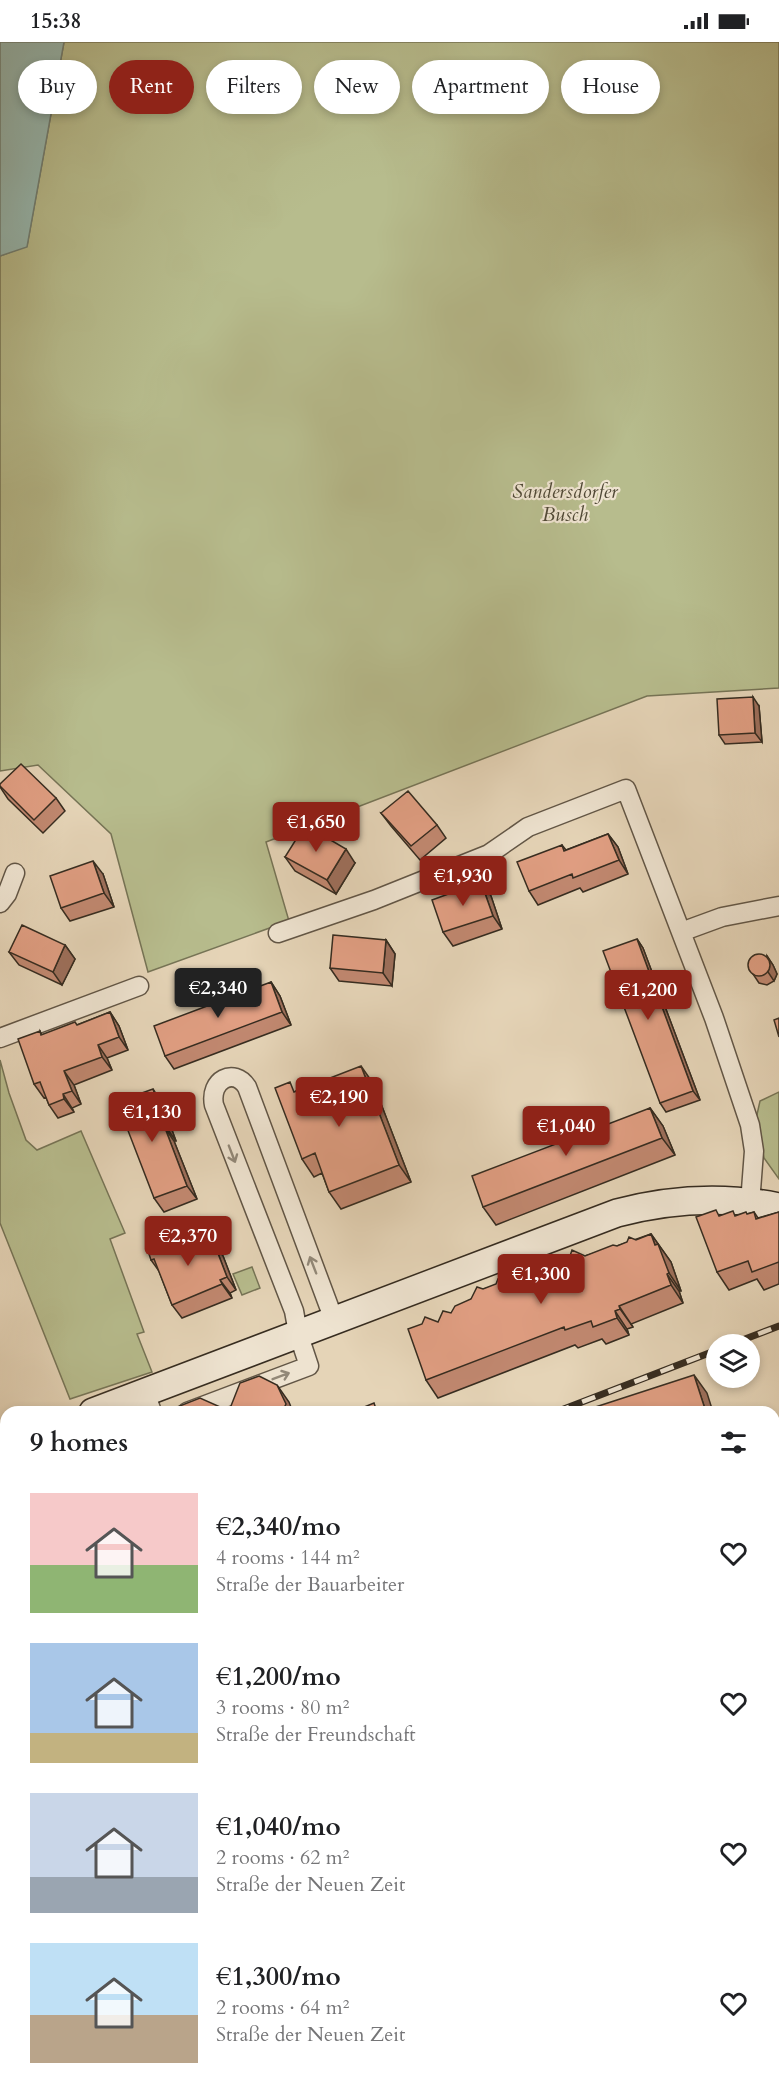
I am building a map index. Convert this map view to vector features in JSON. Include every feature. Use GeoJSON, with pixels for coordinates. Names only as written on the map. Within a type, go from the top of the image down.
{"type":"FeatureCollection","features":[{"type":"Feature","properties":{"kind":"street"},"geometry":{"type":"LineString","coordinates":[[278,933],[374,900],[489,854],[528,827],[626,789],[714,1018],[750,1125],[754,1151],[750,1203]]}},
{"type":"Feature","properties":{"kind":"street"},"geometry":{"type":"LineString","coordinates":[[0,903],[7,894],[15,873]]}},
{"type":"Feature","properties":{"kind":"street"},"geometry":{"type":"LineString","coordinates":[[681,932],[722,917],[779,906]]}},
{"type":"Feature","properties":{"kind":"street"},"geometry":{"type":"LineString","coordinates":[[0,1038],[139,986]]}},
{"type":"Feature","properties":{"kind":"street"},"geometry":{"type":"LineString","coordinates":[[203,1406],[309,1366],[298,1334],[294,1311],[214,1105],[212,1097],[214,1088],[227,1078],[242,1080],[247,1088],[334,1320]]}},
{"type":"Feature","properties":{"kind":"street"},"geometry":{"type":"LineString","coordinates":[[126,1406],[148,1402],[298,1334],[617,1213],[662,1203],[686,1201],[750,1203],[779,1207]]}},
{"type":"Feature","properties":{"kind":"green space","name":"Sandersdorfer Busch"},"geometry":{"type":"Polygon","coordinates":[[[64,42],[779,42],[779,688],[647,696],[266,842],[289,921],[148,972],[111,834],[38,765],[0,771],[0,256],[27,246],[51,114],[97,114],[97,60],[61,60],[64,42]]]}},
{"type":"Feature","properties":{"kind":"green space"},"geometry":{"type":"Polygon","coordinates":[[[0,1060],[26,1140],[37,1150],[81,1131],[125,1233],[110,1239],[144,1332],[137,1334],[152,1372],[70,1399],[0,1223],[0,1060]]]}},
{"type":"Feature","properties":{"kind":"green space"},"geometry":{"type":"Polygon","coordinates":[[[779,1092],[779,1179],[764,1158],[756,1119],[760,1101],[779,1092]]]}},
{"type":"Feature","properties":{"kind":"green space"},"geometry":{"type":"Polygon","coordinates":[[[252,1267],[260,1288],[242,1295],[233,1274],[252,1267]]]}},
{"type":"Feature","properties":{"kind":"water"},"geometry":{"type":"Polygon","coordinates":[[[0,42],[64,42],[61,60],[18,60],[18,114],[51,114],[27,247],[0,256],[0,42]]]}},
{"type":"Feature","properties":{"kind":"building"},"geometry":{"type":"Polygon","coordinates":[[[753,697],[755,733],[719,735],[717,699],[753,697]]]}},
{"type":"Feature","properties":{"kind":"building"},"geometry":{"type":"Polygon","coordinates":[[[21,764],[56,798],[34,820],[0,786],[21,764]]]}},
{"type":"Feature","properties":{"kind":"building"},"geometry":{"type":"Polygon","coordinates":[[[408,791],[437,825],[411,846],[381,813],[408,791]]]}},
{"type":"Feature","properties":{"kind":"building"},"geometry":{"type":"Polygon","coordinates":[[[305,825],[346,849],[327,880],[285,857],[305,825]]]}},
{"type":"Feature","properties":{"kind":"building"},"geometry":{"type":"Polygon","coordinates":[[[608,834],[619,860],[573,878],[572,874],[529,891],[517,862],[562,845],[564,851],[608,834]]]}},
{"type":"Feature","properties":{"kind":"building"},"geometry":{"type":"Polygon","coordinates":[[[93,861],[104,893],[61,908],[50,876],[93,861]]]}},
{"type":"Feature","properties":{"kind":"building"},"geometry":{"type":"Polygon","coordinates":[[[481,882],[493,916],[443,932],[432,900],[481,882]]]}},
{"type":"Feature","properties":{"kind":"building"},"geometry":{"type":"Polygon","coordinates":[[[22,925],[65,945],[53,972],[9,952],[22,925]]]}},
{"type":"Feature","properties":{"kind":"building"},"geometry":{"type":"Polygon","coordinates":[[[333,935],[386,940],[383,973],[330,968],[333,935]]]}},
{"type":"Feature","properties":{"kind":"building"},"geometry":{"type":"Polygon","coordinates":[[[637,939],[693,1091],[660,1103],[603,951],[637,939]]]}},
{"type":"Feature","properties":{"kind":"building"},"geometry":{"type":"Polygon","coordinates":[[[759,954],[767,957],[770,965],[767,973],[759,976],[751,973],[748,965],[751,957],[759,954]]]}},
{"type":"Feature","properties":{"kind":"building"},"geometry":{"type":"Polygon","coordinates":[[[271,982],[282,1012],[165,1056],[154,1026],[271,982]]]}},
{"type":"Feature","properties":{"kind":"building"},"geometry":{"type":"Polygon","coordinates":[[[110,1012],[119,1037],[98,1045],[102,1057],[64,1071],[72,1091],[63,1094],[64,1099],[49,1105],[40,1082],[34,1084],[18,1039],[40,1031],[41,1035],[75,1022],[77,1025],[110,1012]]]}},
{"type":"Feature","properties":{"kind":"building"},"geometry":{"type":"Polygon","coordinates":[[[779,1018],[779,1037],[774,1020],[779,1018]]]}},
{"type":"Feature","properties":{"kind":"building"},"geometry":{"type":"Polygon","coordinates":[[[361,1066],[399,1165],[329,1192],[315,1153],[302,1159],[275,1088],[290,1082],[294,1092],[361,1066]]]}},
{"type":"Feature","properties":{"kind":"building"},"geometry":{"type":"Polygon","coordinates":[[[153,1089],[187,1186],[154,1198],[117,1102],[153,1089]]]}},
{"type":"Feature","properties":{"kind":"building"},"geometry":{"type":"Polygon","coordinates":[[[650,1108],[662,1138],[483,1207],[472,1176],[650,1108]]]}},
{"type":"Feature","properties":{"kind":"building"},"geometry":{"type":"Polygon","coordinates":[[[716,1210],[719,1216],[733,1211],[735,1216],[754,1212],[756,1219],[779,1212],[779,1262],[752,1272],[748,1261],[717,1272],[696,1217],[716,1210]]]}},
{"type":"Feature","properties":{"kind":"building"},"geometry":{"type":"Polygon","coordinates":[[[201,1232],[207,1245],[214,1243],[227,1277],[220,1280],[222,1284],[172,1305],[154,1259],[151,1260],[147,1248],[164,1241],[166,1246],[201,1232]]]}},
{"type":"Feature","properties":{"kind":"building"},"geometry":{"type":"Polygon","coordinates":[[[651,1234],[655,1245],[658,1244],[671,1285],[619,1306],[620,1309],[615,1311],[617,1318],[593,1327],[591,1321],[565,1330],[564,1327],[426,1380],[408,1329],[422,1324],[425,1317],[438,1322],[443,1311],[451,1313],[455,1306],[471,1299],[477,1287],[483,1289],[496,1284],[498,1279],[515,1283],[542,1273],[551,1259],[570,1256],[572,1250],[585,1256],[627,1242],[629,1237],[636,1240],[651,1234]]]}},
{"type":"Feature","properties":{"kind":"building"},"geometry":{"type":"Polygon","coordinates":[[[694,1375],[704,1406],[598,1406],[694,1375]]]}},
{"type":"Feature","properties":{"kind":"building"},"geometry":{"type":"Polygon","coordinates":[[[259,1376],[277,1385],[286,1404],[285,1406],[231,1406],[240,1383],[259,1376]]]}},
{"type":"Feature","properties":{"kind":"building"},"geometry":{"type":"Polygon","coordinates":[[[200,1398],[218,1406],[180,1406],[200,1398]]]}},
{"type":"Feature","properties":{"kind":"railway"},"geometry":{"type":"LineString","coordinates":[[758,1334],[779,1326]]}},
{"type":"Feature","properties":{"kind":"railway"},"geometry":{"type":"LineString","coordinates":[[572,1406],[706,1354]]}}]}
